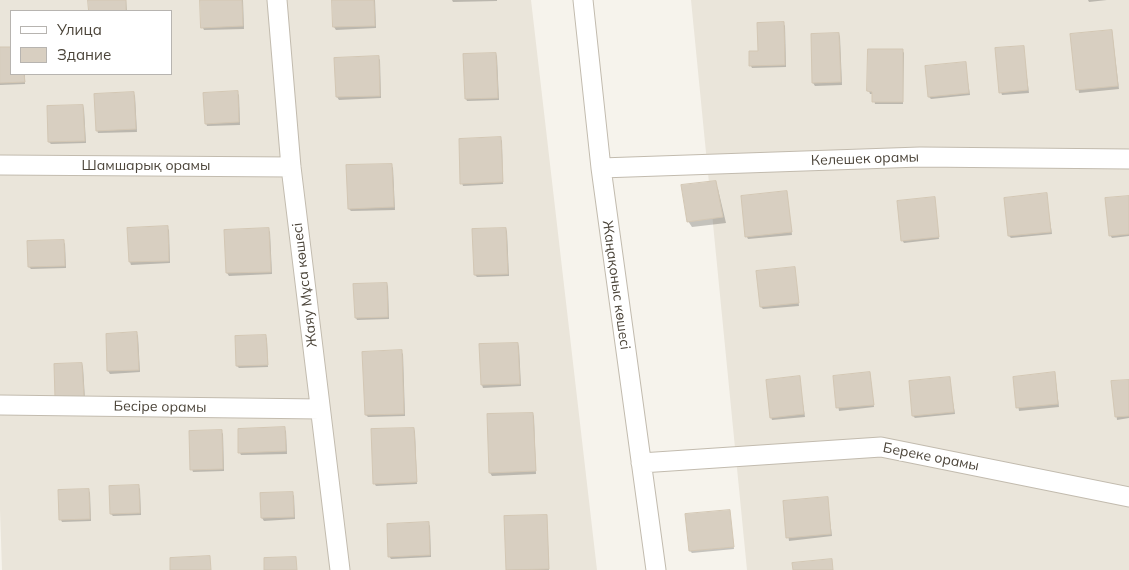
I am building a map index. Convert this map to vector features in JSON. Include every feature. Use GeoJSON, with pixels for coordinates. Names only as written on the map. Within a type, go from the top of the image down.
{"type":"FeatureCollection","features":[{"type":"Feature","properties":{"kind":"street","name":"Жаяу Мұса көшесі"},"geometry":{"type":"LineString","coordinates":[[277,0],[291,166],[340,570]]}},
{"type":"Feature","properties":{"kind":"street","name":"Жаңақоныс көшесі"},"geometry":{"type":"LineString","coordinates":[[583,0],[600,168],[656,570]]}},
{"type":"Feature","properties":{"kind":"street","name":"Келешек орамы"},"geometry":{"type":"LineString","coordinates":[[600,168],[920,157],[1129,159]]}},
{"type":"Feature","properties":{"kind":"street","name":"Шамшарық орамы"},"geometry":{"type":"LineString","coordinates":[[0,165],[291,166]]}},
{"type":"Feature","properties":{"kind":"street","name":"Бесіре орамы"},"geometry":{"type":"LineString","coordinates":[[0,405],[320,409]]}},
{"type":"Feature","properties":{"kind":"street","name":"Береке орамы"},"geometry":{"type":"LineString","coordinates":[[640,462],[881,447],[1129,496]]}},
{"type":"Feature","properties":{"kind":"shaded area"},"geometry":{"type":"Polygon","coordinates":[[[0,0],[531,0],[597,570],[2,570],[0,510],[0,0]]]}},
{"type":"Feature","properties":{"kind":"shaded area"},"geometry":{"type":"Polygon","coordinates":[[[691,0],[1129,0],[1129,570],[747,570],[691,0]]]}},
{"type":"Feature","properties":{"kind":"building"},"geometry":{"type":"Polygon","coordinates":[[[88,0],[126,0],[126,10],[89,10],[88,0]]]}},
{"type":"Feature","properties":{"kind":"building"},"geometry":{"type":"Polygon","coordinates":[[[200,0],[242,0],[243,26],[201,28],[200,0]]]}},
{"type":"Feature","properties":{"kind":"building"},"geometry":{"type":"Polygon","coordinates":[[[332,0],[374,0],[375,26],[333,27],[332,0]]]}},
{"type":"Feature","properties":{"kind":"building"},"geometry":{"type":"Polygon","coordinates":[[[784,22],[785,65],[749,66],[749,51],[758,51],[757,23],[784,22]]]}},
{"type":"Feature","properties":{"kind":"building"},"geometry":{"type":"Polygon","coordinates":[[[1112,30],[1118,86],[1076,90],[1070,34],[1112,30]]]}},
{"type":"Feature","properties":{"kind":"building"},"geometry":{"type":"Polygon","coordinates":[[[839,33],[841,82],[812,83],[811,34],[839,33]]]}},
{"type":"Feature","properties":{"kind":"building"},"geometry":{"type":"Polygon","coordinates":[[[1024,46],[1028,90],[999,93],[995,48],[1024,46]]]}},
{"type":"Feature","properties":{"kind":"building"},"geometry":{"type":"Polygon","coordinates":[[[0,47],[10,47],[10,75],[24,75],[25,82],[0,83],[0,47]]]}},
{"type":"Feature","properties":{"kind":"building"},"geometry":{"type":"Polygon","coordinates":[[[868,49],[903,49],[903,102],[872,102],[872,92],[867,91],[868,49]]]}},
{"type":"Feature","properties":{"kind":"building"},"geometry":{"type":"Polygon","coordinates":[[[496,53],[498,98],[465,99],[463,54],[496,53]]]}},
{"type":"Feature","properties":{"kind":"building"},"geometry":{"type":"Polygon","coordinates":[[[379,56],[380,96],[336,97],[334,58],[379,56]]]}},
{"type":"Feature","properties":{"kind":"building"},"geometry":{"type":"Polygon","coordinates":[[[966,62],[969,93],[928,97],[925,66],[966,62]]]}},
{"type":"Feature","properties":{"kind":"building"},"geometry":{"type":"Polygon","coordinates":[[[238,91],[239,122],[205,124],[203,93],[238,91]]]}},
{"type":"Feature","properties":{"kind":"building"},"geometry":{"type":"Polygon","coordinates":[[[134,92],[136,129],[96,131],[94,94],[134,92]]]}},
{"type":"Feature","properties":{"kind":"building"},"geometry":{"type":"Polygon","coordinates":[[[83,105],[85,141],[48,142],[47,106],[83,105]]]}},
{"type":"Feature","properties":{"kind":"building"},"geometry":{"type":"Polygon","coordinates":[[[501,137],[503,182],[460,184],[459,139],[501,137]]]}},
{"type":"Feature","properties":{"kind":"building"},"geometry":{"type":"Polygon","coordinates":[[[392,164],[394,207],[348,209],[346,165],[392,164]]]}},
{"type":"Feature","properties":{"kind":"building"},"geometry":{"type":"Polygon","coordinates":[[[716,181],[723,217],[687,222],[681,185],[716,181]]]}},
{"type":"Feature","properties":{"kind":"building"},"geometry":{"type":"Polygon","coordinates":[[[787,191],[792,232],[745,237],[741,196],[787,191]]]}},
{"type":"Feature","properties":{"kind":"building"},"geometry":{"type":"Polygon","coordinates":[[[1047,193],[1051,232],[1008,236],[1004,198],[1047,193]]]}},
{"type":"Feature","properties":{"kind":"building"},"geometry":{"type":"Polygon","coordinates":[[[1129,196],[1129,234],[1109,236],[1105,198],[1129,196]]]}},
{"type":"Feature","properties":{"kind":"building"},"geometry":{"type":"Polygon","coordinates":[[[935,197],[939,237],[901,241],[897,201],[935,197]]]}},
{"type":"Feature","properties":{"kind":"building"},"geometry":{"type":"Polygon","coordinates":[[[168,226],[169,261],[129,262],[127,228],[168,226]]]}},
{"type":"Feature","properties":{"kind":"building"},"geometry":{"type":"Polygon","coordinates":[[[269,228],[271,272],[226,273],[224,230],[269,228]]]}},
{"type":"Feature","properties":{"kind":"building"},"geometry":{"type":"Polygon","coordinates":[[[506,228],[508,274],[474,275],[472,229],[506,228]]]}},
{"type":"Feature","properties":{"kind":"building"},"geometry":{"type":"Polygon","coordinates":[[[64,240],[65,266],[28,267],[27,241],[64,240]]]}},
{"type":"Feature","properties":{"kind":"building"},"geometry":{"type":"Polygon","coordinates":[[[795,267],[799,303],[760,307],[756,271],[795,267]]]}},
{"type":"Feature","properties":{"kind":"building"},"geometry":{"type":"Polygon","coordinates":[[[387,283],[388,317],[355,318],[353,284],[387,283]]]}},
{"type":"Feature","properties":{"kind":"building"},"geometry":{"type":"Polygon","coordinates":[[[137,332],[139,370],[107,371],[106,334],[137,332]]]}},
{"type":"Feature","properties":{"kind":"building"},"geometry":{"type":"Polygon","coordinates":[[[266,335],[268,365],[236,366],[235,336],[266,335]]]}},
{"type":"Feature","properties":{"kind":"building"},"geometry":{"type":"Polygon","coordinates":[[[518,343],[520,384],[481,385],[479,344],[518,343]]]}},
{"type":"Feature","properties":{"kind":"building"},"geometry":{"type":"Polygon","coordinates":[[[402,350],[404,414],[365,415],[362,352],[402,350]]]}},
{"type":"Feature","properties":{"kind":"building"},"geometry":{"type":"Polygon","coordinates":[[[82,363],[84,397],[55,398],[54,364],[82,363]]]}},
{"type":"Feature","properties":{"kind":"building"},"geometry":{"type":"Polygon","coordinates":[[[870,372],[874,405],[836,408],[833,376],[870,372]]]}},
{"type":"Feature","properties":{"kind":"building"},"geometry":{"type":"Polygon","coordinates":[[[1055,372],[1058,404],[1016,408],[1013,377],[1055,372]]]}},
{"type":"Feature","properties":{"kind":"building"},"geometry":{"type":"Polygon","coordinates":[[[800,376],[804,414],[770,418],[766,380],[800,376]]]}},
{"type":"Feature","properties":{"kind":"building"},"geometry":{"type":"Polygon","coordinates":[[[950,377],[954,412],[912,416],[909,381],[950,377]]]}},
{"type":"Feature","properties":{"kind":"building"},"geometry":{"type":"Polygon","coordinates":[[[1129,380],[1129,416],[1115,417],[1111,381],[1129,380]]]}},
{"type":"Feature","properties":{"kind":"building"},"geometry":{"type":"Polygon","coordinates":[[[533,413],[536,471],[489,473],[487,414],[533,413]]]}},
{"type":"Feature","properties":{"kind":"building"},"geometry":{"type":"Polygon","coordinates":[[[285,427],[286,451],[238,453],[238,429],[285,427]]]}},
{"type":"Feature","properties":{"kind":"building"},"geometry":{"type":"Polygon","coordinates":[[[414,428],[417,482],[373,484],[371,429],[414,428]]]}},
{"type":"Feature","properties":{"kind":"building"},"geometry":{"type":"Polygon","coordinates":[[[222,430],[223,469],[190,470],[189,431],[222,430]]]}},
{"type":"Feature","properties":{"kind":"building"},"geometry":{"type":"Polygon","coordinates":[[[139,485],[140,513],[110,514],[109,486],[139,485]]]}},
{"type":"Feature","properties":{"kind":"building"},"geometry":{"type":"Polygon","coordinates":[[[89,489],[90,519],[59,520],[58,490],[89,489]]]}},
{"type":"Feature","properties":{"kind":"building"},"geometry":{"type":"Polygon","coordinates":[[[293,492],[294,517],[261,518],[260,493],[293,492]]]}},
{"type":"Feature","properties":{"kind":"building"},"geometry":{"type":"Polygon","coordinates":[[[828,497],[831,534],[786,538],[783,501],[828,497]]]}},
{"type":"Feature","properties":{"kind":"building"},"geometry":{"type":"Polygon","coordinates":[[[730,510],[734,547],[689,551],[685,514],[730,510]]]}},
{"type":"Feature","properties":{"kind":"building"},"geometry":{"type":"Polygon","coordinates":[[[547,515],[549,569],[506,570],[504,516],[547,515]]]}},
{"type":"Feature","properties":{"kind":"building"},"geometry":{"type":"Polygon","coordinates":[[[429,522],[430,555],[388,557],[387,524],[429,522]]]}},
{"type":"Feature","properties":{"kind":"building"},"geometry":{"type":"Polygon","coordinates":[[[210,556],[211,570],[170,570],[170,558],[210,556]]]}},
{"type":"Feature","properties":{"kind":"building"},"geometry":{"type":"Polygon","coordinates":[[[296,557],[297,570],[264,570],[264,558],[296,557]]]}},
{"type":"Feature","properties":{"kind":"building"},"geometry":{"type":"Polygon","coordinates":[[[832,559],[833,570],[793,570],[792,563],[832,559]]]}}]}
